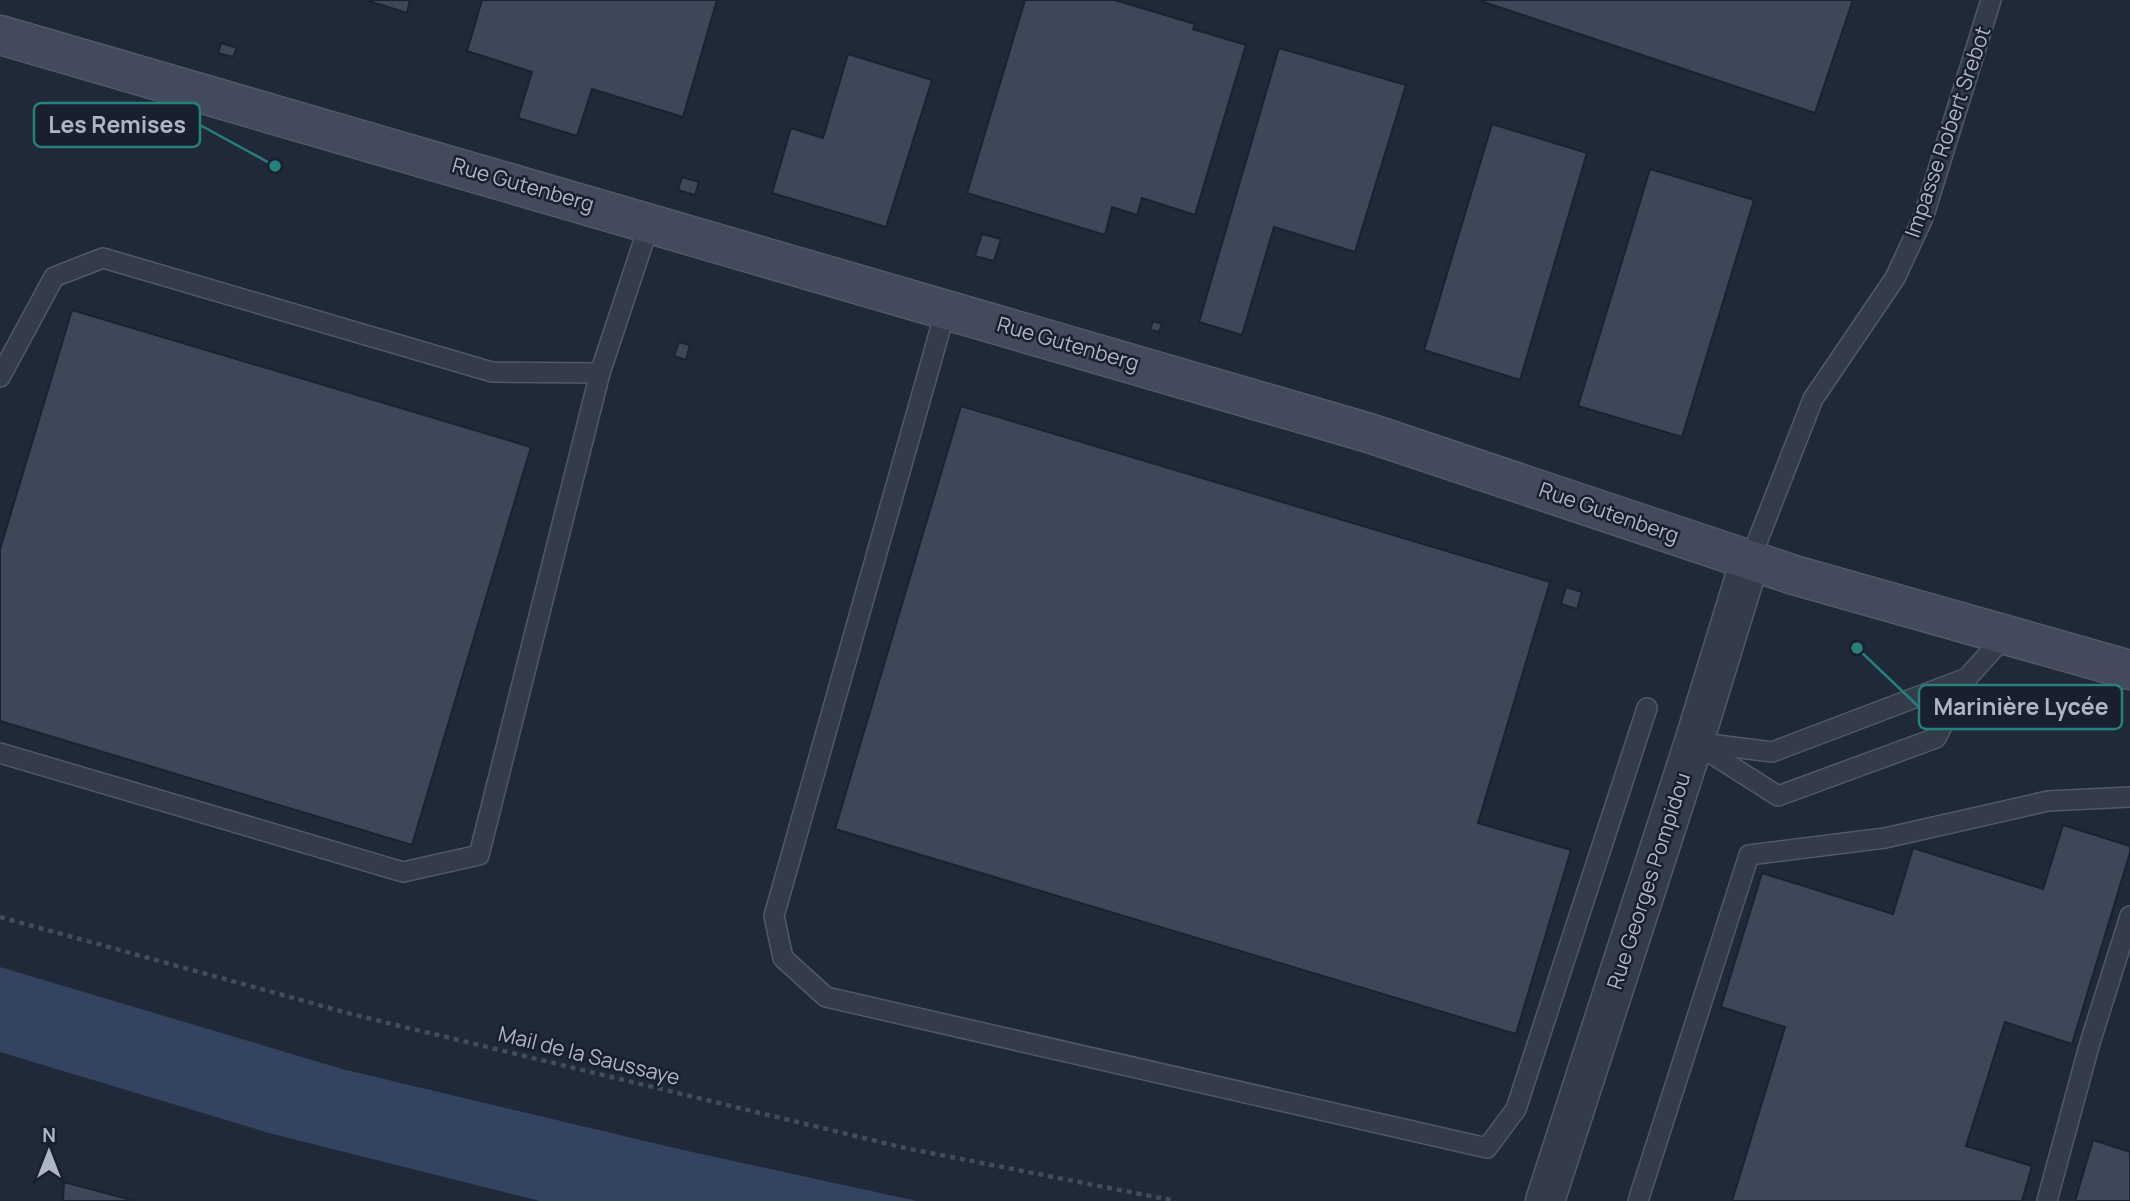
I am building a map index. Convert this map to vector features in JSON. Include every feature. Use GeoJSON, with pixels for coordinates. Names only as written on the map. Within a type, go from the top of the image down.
{"type":"FeatureCollection","features":[{"type":"Feature","properties":{"kind":"street","name":"Rue Gutenberg"},"geometry":{"type":"LineString","coordinates":[[0,35],[1369,433],[1750,560],[2130,670]]}},
{"type":"Feature","properties":{"kind":"street","name":"Rue Georges Pompidou"},"geometry":{"type":"LineString","coordinates":[[1545,1201],[1695,742],[1750,560]]}},
{"type":"Feature","properties":{"kind":"lane","name":"Impasse Robert Srebot"},"geometry":{"type":"LineString","coordinates":[[1750,560],[1813,399],[1895,278],[1923,218],[1991,0]]}},
{"type":"Feature","properties":{"kind":"lane"},"geometry":{"type":"LineString","coordinates":[[0,753],[403,872],[479,855],[600,373],[650,222]]}},
{"type":"Feature","properties":{"kind":"lane"},"geometry":{"type":"LineString","coordinates":[[0,377],[54,277],[103,258],[492,372],[600,373]]}},
{"type":"Feature","properties":{"kind":"lane"},"geometry":{"type":"LineString","coordinates":[[946,309],[774,916],[783,958],[826,997],[1487,1148],[1516,1109],[1647,708]]}},
{"type":"Feature","properties":{"kind":"lane"},"geometry":{"type":"LineString","coordinates":[[1695,742],[1778,796],[1936,738],[1967,678],[2006,635]]}},
{"type":"Feature","properties":{"kind":"lane"},"geometry":{"type":"LineString","coordinates":[[1695,742],[1772,752],[1967,678]]}},
{"type":"Feature","properties":{"kind":"lane"},"geometry":{"type":"LineString","coordinates":[[1638,1201],[1749,855],[1885,838],[2048,801],[2130,797]]}},
{"type":"Feature","properties":{"kind":"lane"},"geometry":{"type":"LineString","coordinates":[[2047,1201],[2089,1046],[2130,916]]}},
{"type":"Feature","properties":{"kind":"path","name":"Mail de la Saussaye"},"geometry":{"type":"LineString","coordinates":[[0,918],[355,1015],[530,1058],[905,1148],[1176,1201]]}},
{"type":"Feature","properties":{"kind":"water"},"geometry":{"type":"Polygon","coordinates":[[[0,967],[342,1069],[683,1150],[917,1201],[540,1201],[269,1133],[0,1052],[0,967]]]}},
{"type":"Feature","properties":{"kind":"building"},"geometry":{"type":"Polygon","coordinates":[[[366,0],[410,0],[407,13],[366,0]]]}},
{"type":"Feature","properties":{"kind":"building"},"geometry":{"type":"Polygon","coordinates":[[[482,0],[717,0],[683,117],[592,89],[577,136],[518,118],[532,72],[467,51],[482,0]]]}},
{"type":"Feature","properties":{"kind":"building"},"geometry":{"type":"Polygon","coordinates":[[[1025,0],[1115,0],[1195,24],[1193,29],[1246,45],[1195,215],[1142,198],[1137,215],[1112,207],[1105,235],[967,193],[1025,0]]]}},
{"type":"Feature","properties":{"kind":"building"},"geometry":{"type":"Polygon","coordinates":[[[1478,0],[1853,0],[1815,113],[1478,0]]]}},
{"type":"Feature","properties":{"kind":"building"},"geometry":{"type":"Polygon","coordinates":[[[221,43],[237,48],[233,57],[218,53],[221,43]]]}},
{"type":"Feature","properties":{"kind":"building"},"geometry":{"type":"Polygon","coordinates":[[[1279,48],[1406,85],[1355,252],[1274,227],[1242,335],[1199,322],[1279,48]]]}},
{"type":"Feature","properties":{"kind":"building"},"geometry":{"type":"Polygon","coordinates":[[[848,54],[932,80],[886,227],[772,193],[791,128],[823,138],[848,54]]]}},
{"type":"Feature","properties":{"kind":"building"},"geometry":{"type":"Polygon","coordinates":[[[1492,124],[1587,153],[1520,380],[1424,350],[1492,124]]]}},
{"type":"Feature","properties":{"kind":"building"},"geometry":{"type":"Polygon","coordinates":[[[1650,169],[1754,200],[1682,437],[1578,406],[1650,169]]]}},
{"type":"Feature","properties":{"kind":"building"},"geometry":{"type":"Polygon","coordinates":[[[682,177],[699,182],[695,195],[678,190],[682,177]]]}},
{"type":"Feature","properties":{"kind":"building"},"geometry":{"type":"Polygon","coordinates":[[[982,234],[1001,239],[994,261],[975,256],[982,234]]]}},
{"type":"Feature","properties":{"kind":"building"},"geometry":{"type":"Polygon","coordinates":[[[72,310],[531,447],[412,845],[0,721],[0,549],[72,310]]]}},
{"type":"Feature","properties":{"kind":"building"},"geometry":{"type":"Polygon","coordinates":[[[1153,321],[1162,324],[1159,332],[1150,330],[1153,321]]]}},
{"type":"Feature","properties":{"kind":"building"},"geometry":{"type":"Polygon","coordinates":[[[679,342],[690,345],[686,360],[674,356],[679,342]]]}},
{"type":"Feature","properties":{"kind":"building"},"geometry":{"type":"Polygon","coordinates":[[[961,406],[1550,582],[1478,823],[1571,850],[1516,1034],[835,829],[961,406]]]}},
{"type":"Feature","properties":{"kind":"building"},"geometry":{"type":"Polygon","coordinates":[[[1566,587],[1582,592],[1577,609],[1561,604],[1566,587]]]}},
{"type":"Feature","properties":{"kind":"building"},"geometry":{"type":"Polygon","coordinates":[[[2063,825],[2130,846],[2130,853],[2072,1044],[2005,1022],[1966,1146],[2032,1166],[2022,1201],[1732,1201],[1785,1027],[1721,1007],[1762,873],[1893,914],[1913,848],[2043,889],[2063,825]]]}},
{"type":"Feature","properties":{"kind":"building"},"geometry":{"type":"Polygon","coordinates":[[[2093,1140],[2130,1152],[2130,1201],[2075,1201],[2093,1140]]]}},
{"type":"Feature","properties":{"kind":"building"},"geometry":{"type":"Polygon","coordinates":[[[64,1182],[135,1201],[63,1201],[64,1182]]]}},
{"type":"Feature","properties":{"kind":"place","name":"Les Remises"},"geometry":{"type":"Point","coordinates":[275,166]}},
{"type":"Feature","properties":{"kind":"place","name":"Marinière Lycée"},"geometry":{"type":"Point","coordinates":[1857,648]}}]}
